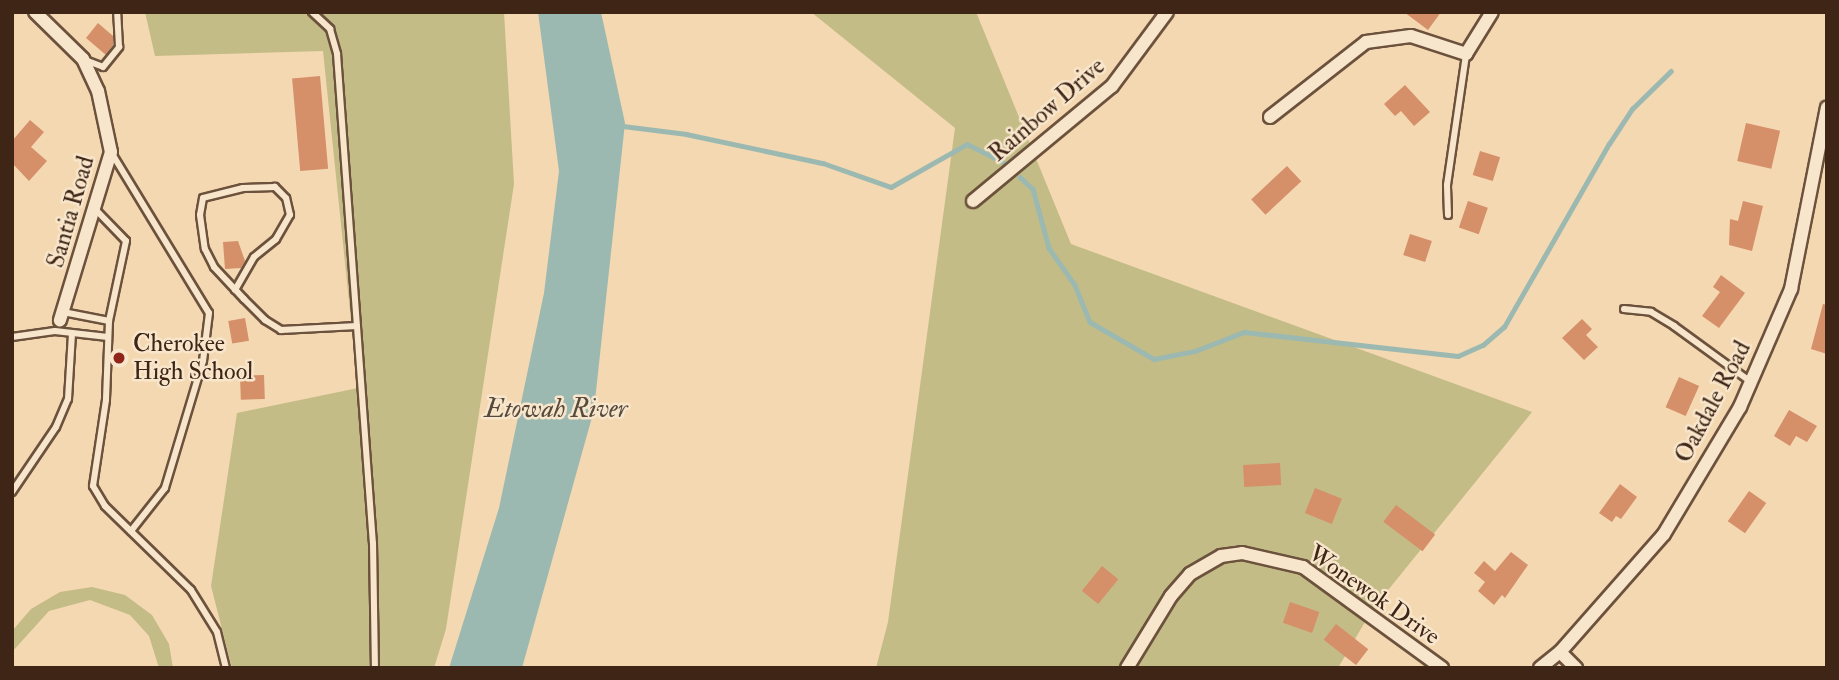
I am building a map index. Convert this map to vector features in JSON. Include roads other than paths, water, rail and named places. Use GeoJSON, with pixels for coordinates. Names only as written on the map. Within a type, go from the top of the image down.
{"type":"FeatureCollection","features":[{"type":"Feature","properties":{"kind":"street","name":"Santia Road"},"geometry":{"type":"LineString","coordinates":[[35,12],[83,59],[98,91],[111,152],[96,211],[61,316]]}},
{"type":"Feature","properties":{"kind":"street","name":"Rainbow Drive"},"geometry":{"type":"LineString","coordinates":[[973,201],[1112,86],[1167,12]]}},
{"type":"Feature","properties":{"kind":"street"},"geometry":{"type":"LineString","coordinates":[[1270,117],[1366,42],[1412,36],[1466,54],[1492,12]]}},
{"type":"Feature","properties":{"kind":"street","name":"Oakdale Road"},"geometry":{"type":"LineString","coordinates":[[1540,668],[1560,652],[1664,534],[1751,382],[1791,289],[1827,108]]}},
{"type":"Feature","properties":{"kind":"street","name":"Wonewok Drive"},"geometry":{"type":"LineString","coordinates":[[1127,668],[1171,596],[1190,574],[1221,556],[1242,554],[1303,568],[1442,668]]}},
{"type":"Feature","properties":{"kind":"street"},"geometry":{"type":"LineString","coordinates":[[1560,652],[1576,668]]}},
{"type":"Feature","properties":{"kind":"lane"},"geometry":{"type":"LineString","coordinates":[[83,59],[103,67],[119,47],[117,12]]}},
{"type":"Feature","properties":{"kind":"lane"},"geometry":{"type":"LineString","coordinates":[[313,12],[330,29],[337,54],[373,543],[374,668]]}},
{"type":"Feature","properties":{"kind":"lane"},"geometry":{"type":"LineString","coordinates":[[1448,215],[1447,185],[1466,54]]}},
{"type":"Feature","properties":{"kind":"lane"},"geometry":{"type":"LineString","coordinates":[[111,152],[209,313],[203,361],[166,488],[131,531]]}},
{"type":"Feature","properties":{"kind":"lane"},"geometry":{"type":"LineString","coordinates":[[235,290],[254,257],[276,239],[290,215],[286,198],[275,187],[243,188],[203,198],[200,215],[205,249],[214,267],[235,290],[281,330],[357,326]]}},
{"type":"Feature","properties":{"kind":"lane"},"geometry":{"type":"LineString","coordinates":[[96,211],[126,241],[109,321],[106,400],[93,486],[105,506],[191,590],[217,632],[226,668]]}},
{"type":"Feature","properties":{"kind":"lane"},"geometry":{"type":"LineString","coordinates":[[1624,309],[1638,308],[1662,319],[1751,382]]}},
{"type":"Feature","properties":{"kind":"lane"},"geometry":{"type":"LineString","coordinates":[[61,316],[109,321]]}},
{"type":"Feature","properties":{"kind":"lane"},"geometry":{"type":"LineString","coordinates":[[12,337],[72,333],[108,337]]}},
{"type":"Feature","properties":{"kind":"lane"},"geometry":{"type":"LineString","coordinates":[[12,492],[56,427],[68,398],[72,333]]}},
{"type":"Feature","properties":{"kind":"water","name":"Etowah River"},"geometry":{"type":"Polygon","coordinates":[[[538,12],[601,12],[625,123],[594,410],[522,668],[449,668],[499,508],[544,293],[559,171],[538,12]]]}},
{"type":"Feature","properties":{"kind":"waterway"},"geometry":{"type":"LineString","coordinates":[[1020,177],[1033,189],[1049,248],[1075,285],[1090,322],[1154,359],[1195,351],[1244,332],[1458,356],[1483,345],[1504,327],[1609,144],[1632,109],[1671,71]]}},
{"type":"Feature","properties":{"kind":"waterway"},"geometry":{"type":"LineString","coordinates":[[623,126],[686,134],[823,163],[891,187],[967,144],[1003,162]]}},
{"type":"Feature","properties":{"kind":"place","name":"Cherokee High School"},"geometry":{"type":"Point","coordinates":[119,358]}}]}
